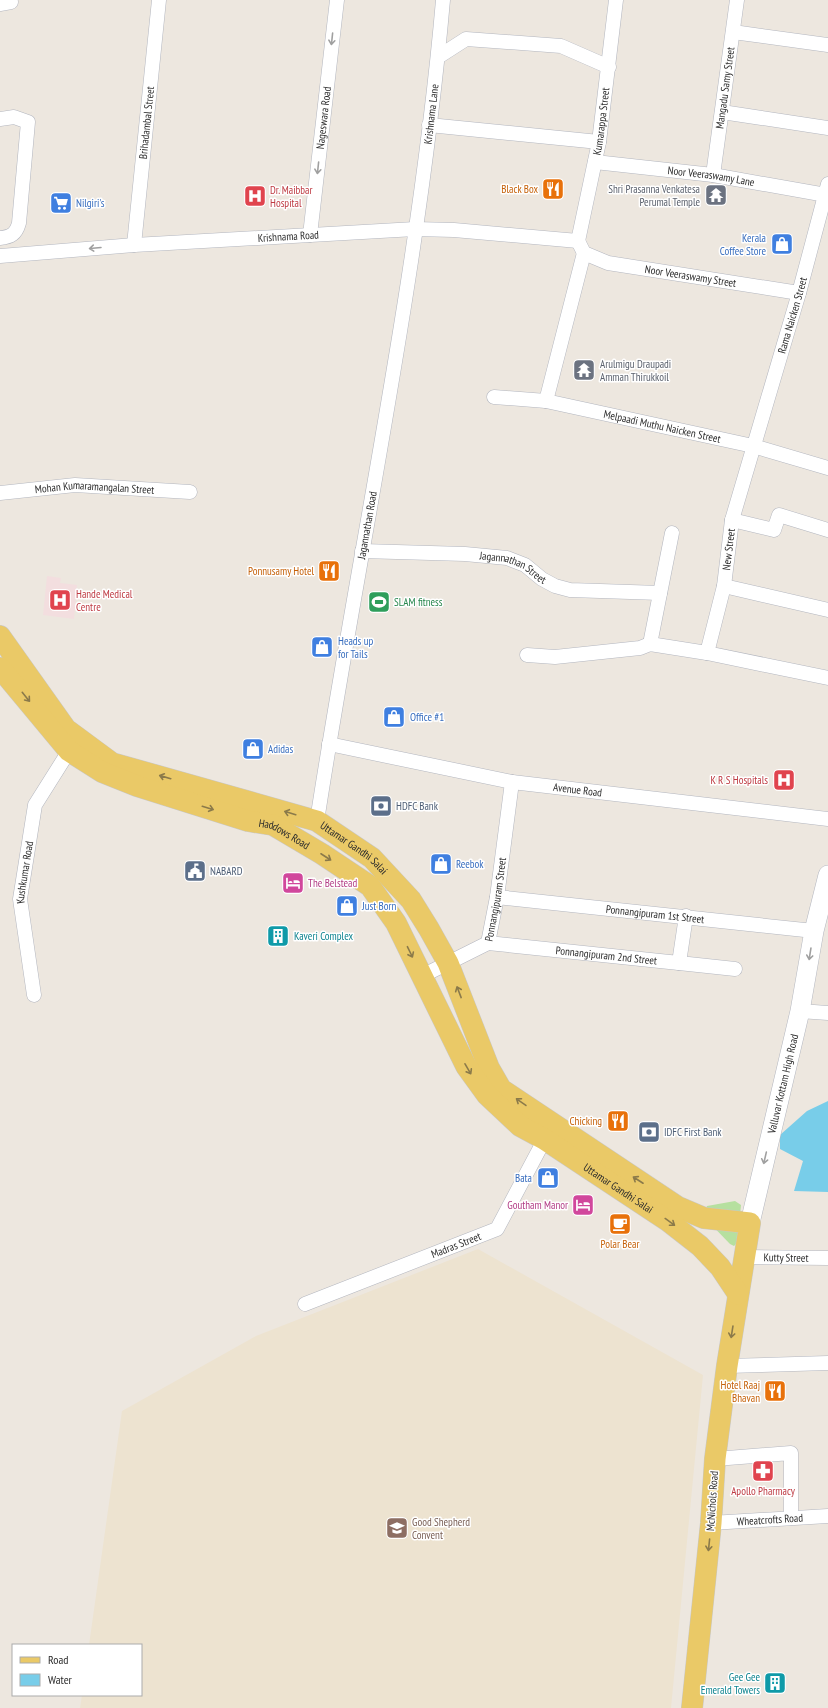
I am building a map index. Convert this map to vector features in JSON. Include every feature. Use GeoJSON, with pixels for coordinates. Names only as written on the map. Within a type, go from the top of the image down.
{"type":"FeatureCollection","features":[{"type":"Feature","properties":{"kind":"main road","name":"Uttamar Gandhi Salai"},"geometry":{"type":"LineString","coordinates":[[0,636],[66,728],[112,763],[317,821],[372,858],[411,900],[448,963],[489,1068],[500,1089],[548,1132],[700,1246],[720,1267],[738,1294]]}},
{"type":"Feature","properties":{"kind":"main road","name":"Haddows Road"},"geometry":{"type":"LineString","coordinates":[[0,668],[66,754],[102,772],[137,786],[248,821],[273,825],[322,854],[370,886],[396,923],[466,1066],[486,1095]]}},
{"type":"Feature","properties":{"kind":"main road","name":"Valluvar Kottam High Road"},"geometry":{"type":"LineString","coordinates":[[738,1294],[750,1223],[800,1011],[814,931],[828,875]]}},
{"type":"Feature","properties":{"kind":"main road","name":"Uttamar Gandhi Salai"},"geometry":{"type":"LineString","coordinates":[[486,1095],[520,1126],[548,1132]]}},
{"type":"Feature","properties":{"kind":"main road"},"geometry":{"type":"LineString","coordinates":[[548,1132],[678,1207],[704,1218],[750,1223]]}},
{"type":"Feature","properties":{"kind":"main road","name":"McNichols Road"},"geometry":{"type":"LineString","coordinates":[[692,1708],[711,1522],[715,1459],[738,1294]]}},
{"type":"Feature","properties":{"kind":"street","name":"Brihadambal Street"},"geometry":{"type":"LineString","coordinates":[[134,245],[159,0]]}},
{"type":"Feature","properties":{"kind":"street","name":"Nageswara Road"},"geometry":{"type":"LineString","coordinates":[[310,235],[337,0]]}},
{"type":"Feature","properties":{"kind":"street","name":"Krishnama Lane"},"geometry":{"type":"LineString","coordinates":[[415,229],[438,57],[442,0]]}},
{"type":"Feature","properties":{"kind":"street","name":"Kumarappa Street"},"geometry":{"type":"LineString","coordinates":[[581,247],[599,142],[616,0]]}},
{"type":"Feature","properties":{"kind":"street","name":"Mangadu Samy Street"},"geometry":{"type":"LineString","coordinates":[[713,175],[737,0]]}},
{"type":"Feature","properties":{"kind":"street"},"geometry":{"type":"LineString","coordinates":[[733,32],[828,45]]}},
{"type":"Feature","properties":{"kind":"street"},"geometry":{"type":"LineString","coordinates":[[438,57],[466,39],[561,46],[609,67]]}},
{"type":"Feature","properties":{"kind":"street"},"geometry":{"type":"LineString","coordinates":[[722,112],[828,128]]}},
{"type":"Feature","properties":{"kind":"street"},"geometry":{"type":"LineString","coordinates":[[0,119],[14,117],[28,122],[19,223],[17,230],[11,236],[0,238]]}},
{"type":"Feature","properties":{"kind":"street"},"geometry":{"type":"LineString","coordinates":[[429,125],[599,142]]}},
{"type":"Feature","properties":{"kind":"street","name":"Noor Veeraswamy Lane"},"geometry":{"type":"LineString","coordinates":[[595,162],[713,175],[827,190]]}},
{"type":"Feature","properties":{"kind":"street","name":"Rama Naicken Street"},"geometry":{"type":"LineString","coordinates":[[753,446],[824,213],[827,190]]}},
{"type":"Feature","properties":{"kind":"street","name":"Krishnama Road"},"geometry":{"type":"LineString","coordinates":[[0,256],[134,245],[415,229],[454,230],[581,247]]}},
{"type":"Feature","properties":{"kind":"street","name":"Jagannathan Road"},"geometry":{"type":"LineString","coordinates":[[317,821],[389,399],[415,229]]}},
{"type":"Feature","properties":{"kind":"street"},"geometry":{"type":"LineString","coordinates":[[546,401],[581,247]]}},
{"type":"Feature","properties":{"kind":"street","name":"Noor Veeraswamy Street"},"geometry":{"type":"LineString","coordinates":[[581,247],[608,263],[800,293]]}},
{"type":"Feature","properties":{"kind":"street","name":"Melpaadi Muthu Naicken Street"},"geometry":{"type":"LineString","coordinates":[[494,397],[546,401],[753,446],[828,468]]}},
{"type":"Feature","properties":{"kind":"street","name":"New Street"},"geometry":{"type":"LineString","coordinates":[[707,653],[724,586],[732,520],[753,446]]}},
{"type":"Feature","properties":{"kind":"street","name":"Mohan Kumaramangalan Street"},"geometry":{"type":"LineString","coordinates":[[0,493],[75,485],[190,492]]}},
{"type":"Feature","properties":{"kind":"street"},"geometry":{"type":"LineString","coordinates":[[732,520],[774,530],[779,515],[828,530]]}},
{"type":"Feature","properties":{"kind":"street"},"geometry":{"type":"LineString","coordinates":[[650,644],[672,533]]}},
{"type":"Feature","properties":{"kind":"street","name":"Jagannathan Street"},"geometry":{"type":"LineString","coordinates":[[362,551],[465,554],[507,558],[525,565],[542,579],[555,586],[570,590],[660,593]]}},
{"type":"Feature","properties":{"kind":"street"},"geometry":{"type":"LineString","coordinates":[[724,586],[828,610]]}},
{"type":"Feature","properties":{"kind":"street"},"geometry":{"type":"LineString","coordinates":[[527,655],[555,657],[640,648],[650,644],[707,653],[828,678]]}},
{"type":"Feature","properties":{"kind":"street","name":"Avenue Road"},"geometry":{"type":"LineString","coordinates":[[329,744],[512,782],[828,819]]}},
{"type":"Feature","properties":{"kind":"street","name":"Kushkumar Road"},"geometry":{"type":"LineString","coordinates":[[34,995],[20,900],[34,805],[66,754]]}},
{"type":"Feature","properties":{"kind":"street","name":"Ponnangipuram Street"},"geometry":{"type":"LineString","coordinates":[[422,976],[488,943],[497,897],[512,782]]}},
{"type":"Feature","properties":{"kind":"street","name":"Ponnangipuram 1st Street"},"geometry":{"type":"LineString","coordinates":[[497,897],[686,916],[814,931]]}},
{"type":"Feature","properties":{"kind":"street"},"geometry":{"type":"LineString","coordinates":[[679,963],[686,916]]}},
{"type":"Feature","properties":{"kind":"street","name":"Ponnangipuram 2nd Street"},"geometry":{"type":"LineString","coordinates":[[488,943],[735,969]]}},
{"type":"Feature","properties":{"kind":"street"},"geometry":{"type":"LineString","coordinates":[[800,1011],[828,1013]]}},
{"type":"Feature","properties":{"kind":"street","name":"Madras Street"},"geometry":{"type":"LineString","coordinates":[[305,1304],[498,1229],[548,1132]]}},
{"type":"Feature","properties":{"kind":"street","name":"Kutty Street"},"geometry":{"type":"LineString","coordinates":[[745,1257],[828,1258]]}},
{"type":"Feature","properties":{"kind":"street"},"geometry":{"type":"LineString","coordinates":[[727,1366],[828,1363]]}},
{"type":"Feature","properties":{"kind":"street"},"geometry":{"type":"LineString","coordinates":[[715,1459],[790,1453],[790,1518]]}},
{"type":"Feature","properties":{"kind":"street","name":"Wheatcrofts Road"},"geometry":{"type":"LineString","coordinates":[[711,1522],[828,1516]]}},
{"type":"Feature","properties":{"kind":"shaded area","name":"Hande Medical Centre"},"geometry":{"type":"Polygon","coordinates":[[[47,576],[61,578],[60,583],[77,585],[74,619],[43,615],[47,576]]]}},
{"type":"Feature","properties":{"kind":"shaded area","name":"Good Shepherd Convent"},"geometry":{"type":"Polygon","coordinates":[[[478,1249],[703,1375],[671,1708],[80,1708],[82,1696],[142,1696],[142,1644],[89,1644],[122,1411],[256,1336],[478,1249]]]}},
{"type":"Feature","properties":{"kind":"green space"},"geometry":{"type":"Polygon","coordinates":[[[735,1201],[741,1205],[737,1243],[734,1246],[730,1244],[703,1216],[707,1206],[735,1201]]]}},
{"type":"Feature","properties":{"kind":"water"},"geometry":{"type":"Polygon","coordinates":[[[828,1101],[828,1192],[794,1191],[803,1161],[780,1149],[780,1135],[807,1111],[828,1101]]]}},
{"type":"Feature","properties":{"kind":"place","name":"Black Box"},"geometry":{"type":"Point","coordinates":[553,189]}},
{"type":"Feature","properties":{"kind":"place","name":"Shri Prasanna Venkatesa Perumal Temple"},"geometry":{"type":"Point","coordinates":[716,195]}},
{"type":"Feature","properties":{"kind":"place","name":"Dr. Maibbar Hospital"},"geometry":{"type":"Point","coordinates":[255,196]}},
{"type":"Feature","properties":{"kind":"place","name":"Nilgiri's"},"geometry":{"type":"Point","coordinates":[61,203]}},
{"type":"Feature","properties":{"kind":"place","name":"Kerala Coffee Store"},"geometry":{"type":"Point","coordinates":[782,244]}},
{"type":"Feature","properties":{"kind":"place","name":"Arulmigu Draupadi Amman Thirukkoil"},"geometry":{"type":"Point","coordinates":[584,370]}},
{"type":"Feature","properties":{"kind":"place","name":"Ponnusamy Hotel"},"geometry":{"type":"Point","coordinates":[329,571]}},
{"type":"Feature","properties":{"kind":"place","name":"Hande Medical Centre"},"geometry":{"type":"Point","coordinates":[60,600]}},
{"type":"Feature","properties":{"kind":"place","name":"SLAM fitness"},"geometry":{"type":"Point","coordinates":[379,602]}},
{"type":"Feature","properties":{"kind":"place","name":"Heads up for Tails"},"geometry":{"type":"Point","coordinates":[322,647]}},
{"type":"Feature","properties":{"kind":"place","name":"Office #1"},"geometry":{"type":"Point","coordinates":[394,717]}},
{"type":"Feature","properties":{"kind":"place","name":"Adidas"},"geometry":{"type":"Point","coordinates":[253,749]}},
{"type":"Feature","properties":{"kind":"place","name":"K R S Hospitals"},"geometry":{"type":"Point","coordinates":[784,780]}},
{"type":"Feature","properties":{"kind":"place","name":"HDFC Bank"},"geometry":{"type":"Point","coordinates":[381,806]}},
{"type":"Feature","properties":{"kind":"place","name":"Reebok"},"geometry":{"type":"Point","coordinates":[441,864]}},
{"type":"Feature","properties":{"kind":"place","name":"NABARD"},"geometry":{"type":"Point","coordinates":[195,871]}},
{"type":"Feature","properties":{"kind":"place","name":"The Belstead"},"geometry":{"type":"Point","coordinates":[293,883]}},
{"type":"Feature","properties":{"kind":"place","name":"Just Born"},"geometry":{"type":"Point","coordinates":[347,906]}},
{"type":"Feature","properties":{"kind":"place","name":"Kaveri Complex"},"geometry":{"type":"Point","coordinates":[278,936]}},
{"type":"Feature","properties":{"kind":"place","name":"Chicking"},"geometry":{"type":"Point","coordinates":[618,1121]}},
{"type":"Feature","properties":{"kind":"place","name":"IDFC First Bank"},"geometry":{"type":"Point","coordinates":[649,1132]}},
{"type":"Feature","properties":{"kind":"place","name":"Bata"},"geometry":{"type":"Point","coordinates":[548,1178]}},
{"type":"Feature","properties":{"kind":"place","name":"Goutham Manor"},"geometry":{"type":"Point","coordinates":[583,1205]}},
{"type":"Feature","properties":{"kind":"place","name":"Polar Bear"},"geometry":{"type":"Point","coordinates":[620,1224]}},
{"type":"Feature","properties":{"kind":"place","name":"Hotel Raaj Bhavan"},"geometry":{"type":"Point","coordinates":[775,1391]}},
{"type":"Feature","properties":{"kind":"place","name":"Apollo Pharmacy"},"geometry":{"type":"Point","coordinates":[763,1471]}},
{"type":"Feature","properties":{"kind":"place","name":"Good Shepherd Convent"},"geometry":{"type":"Point","coordinates":[397,1528]}},
{"type":"Feature","properties":{"kind":"place","name":"Gee Gee Emerald Towers"},"geometry":{"type":"Point","coordinates":[775,1683]}}]}
